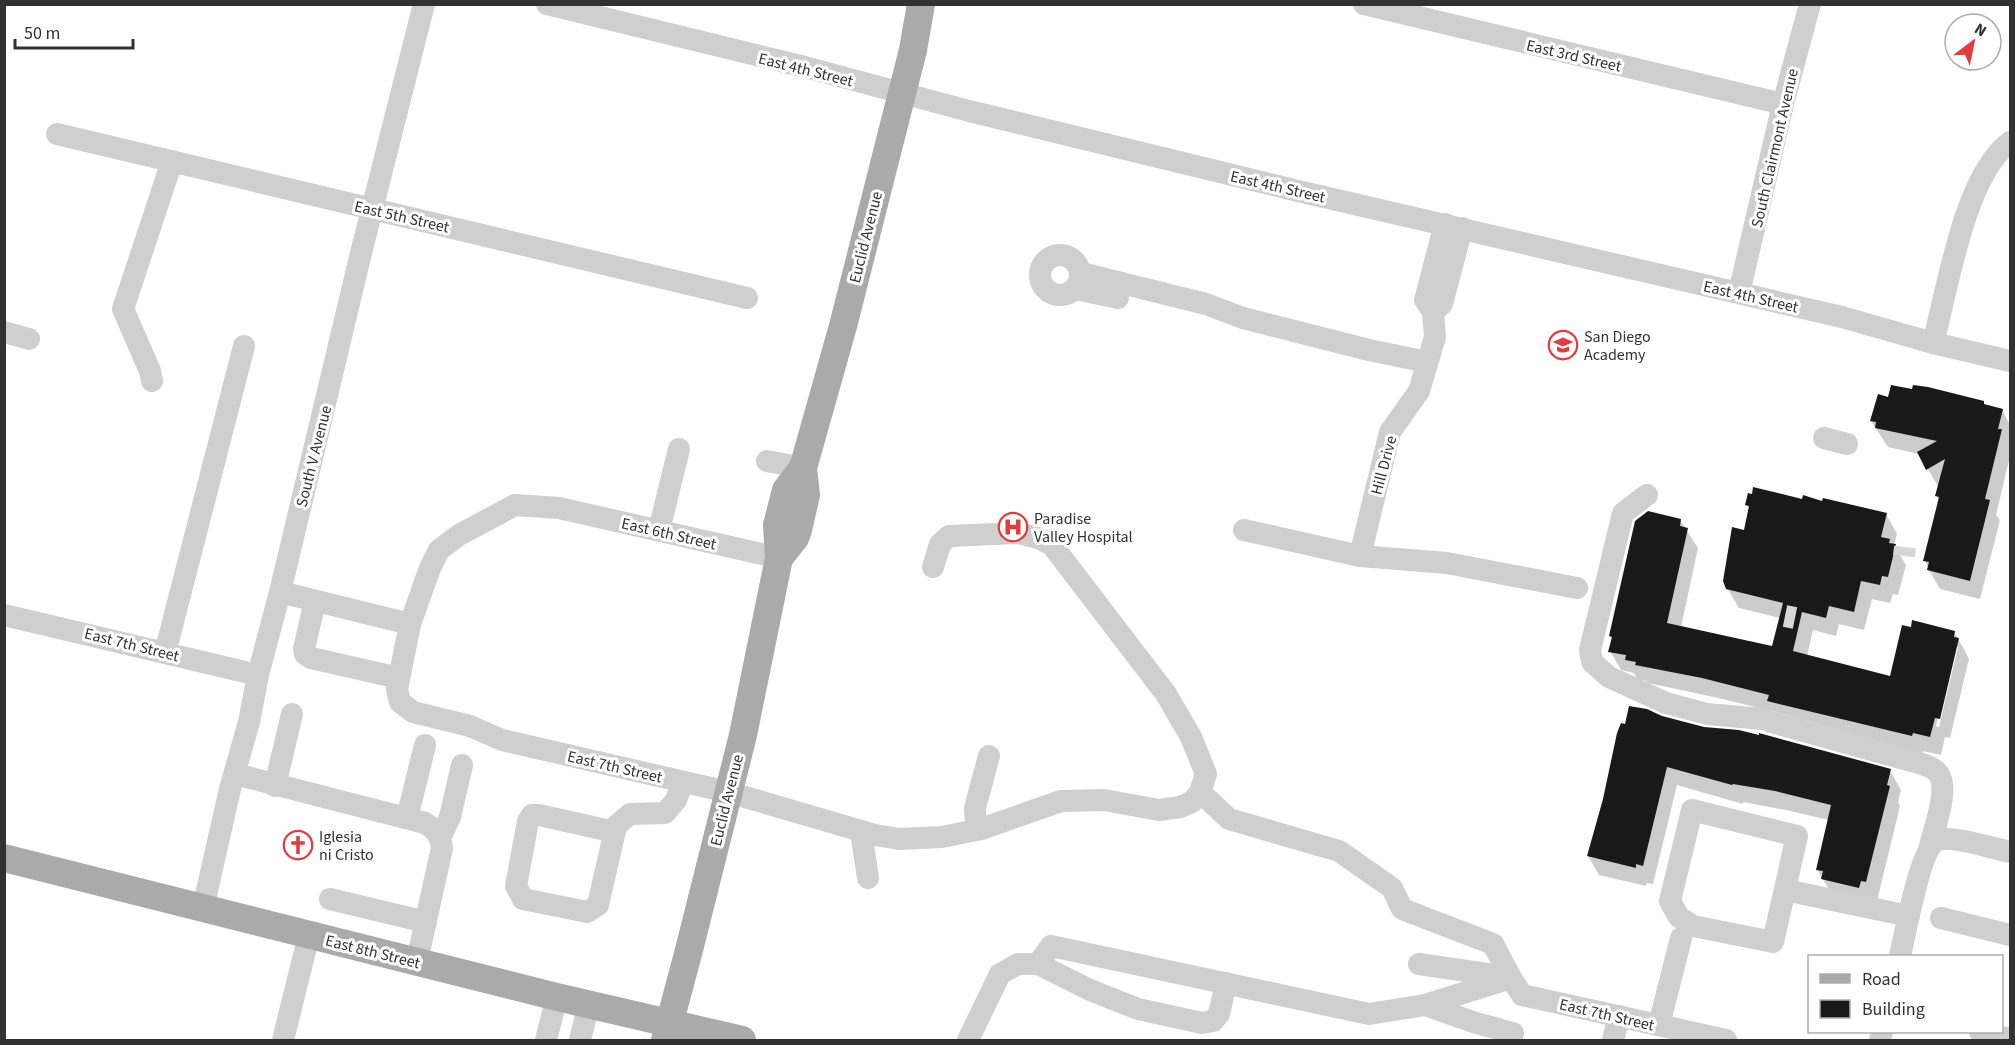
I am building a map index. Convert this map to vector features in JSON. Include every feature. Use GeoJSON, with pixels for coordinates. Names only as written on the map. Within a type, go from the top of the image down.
{"type":"FeatureCollection","features":[{"type":"Feature","properties":{"kind":"main road","name":"Euclid Avenue"},"geometry":{"type":"LineString","coordinates":[[667,1032],[743,735],[779,558],[795,538],[806,495],[803,468],[843,326],[913,50],[921,4]]}},
{"type":"Feature","properties":{"kind":"main road","name":"East 8th Street"},"geometry":{"type":"LineString","coordinates":[[4,858],[589,1004],[667,1032],[742,1041]]}},
{"type":"Feature","properties":{"kind":"street","name":"South V Avenue"},"geometry":{"type":"LineString","coordinates":[[203,909],[258,675],[424,4]]}},
{"type":"Feature","properties":{"kind":"street","name":"East 4th Street"},"geometry":{"type":"LineString","coordinates":[[547,4],[805,67],[900,94],[1299,191],[1853,319],[2010,361]]}},
{"type":"Feature","properties":{"kind":"street","name":"East 3rd Street"},"geometry":{"type":"LineString","coordinates":[[1364,4],[1783,104]]}},
{"type":"Feature","properties":{"kind":"street","name":"South Clairmont Avenue"},"geometry":{"type":"LineString","coordinates":[[1739,293],[1783,104],[1810,4]]}},
{"type":"Feature","properties":{"kind":"street","name":"East 5th Street"},"geometry":{"type":"LineString","coordinates":[[57,134],[747,298]]}},
{"type":"Feature","properties":{"kind":"street"},"geometry":{"type":"LineString","coordinates":[[1933,342],[1968,206],[1991,162],[2010,142]]}},
{"type":"Feature","properties":{"kind":"street"},"geometry":{"type":"LineString","coordinates":[[152,381],[150,371],[123,309],[172,161]]}},
{"type":"Feature","properties":{"kind":"street","name":"Hill Drive"},"geometry":{"type":"LineString","coordinates":[[1360,556],[1390,432],[1419,391],[1435,337],[1433,312],[1425,300],[1453,226]]}},
{"type":"Feature","properties":{"kind":"street"},"geometry":{"type":"LineString","coordinates":[[1066,246],[1074,260],[1078,281],[1066,294],[1052,293],[1046,290],[1040,278],[1042,265],[1046,259],[1066,246]]}},
{"type":"Feature","properties":{"kind":"street"},"geometry":{"type":"LineString","coordinates":[[1078,281],[1187,314],[1243,318],[1369,350],[1427,362]]}},
{"type":"Feature","properties":{"kind":"street"},"geometry":{"type":"LineString","coordinates":[[4,332],[29,339]]}},
{"type":"Feature","properties":{"kind":"street"},"geometry":{"type":"LineString","coordinates":[[165,653],[244,346]]}},
{"type":"Feature","properties":{"kind":"street"},"geometry":{"type":"LineString","coordinates":[[1824,438],[1847,444]]}},
{"type":"Feature","properties":{"kind":"street"},"geometry":{"type":"LineString","coordinates":[[659,530],[679,449]]}},
{"type":"Feature","properties":{"kind":"street"},"geometry":{"type":"LineString","coordinates":[[767,461],[803,468]]}},
{"type":"Feature","properties":{"kind":"street"},"geometry":{"type":"LineString","coordinates":[[1647,495],[1623,513],[1590,650],[1592,662],[1609,677],[1666,703],[1707,714],[1767,720],[1922,764],[1936,771],[1941,778],[1943,792],[1933,843],[1919,871],[1900,955]]}},
{"type":"Feature","properties":{"kind":"street","name":"East 6th Street"},"geometry":{"type":"LineString","coordinates":[[399,678],[410,624],[430,568],[439,550],[459,535],[515,505],[559,508],[779,558]]}},
{"type":"Feature","properties":{"kind":"street"},"geometry":{"type":"LineString","coordinates":[[1244,530],[1360,556],[1447,563],[1577,588]]}},
{"type":"Feature","properties":{"kind":"street"},"geometry":{"type":"LineString","coordinates":[[933,567],[940,544],[949,536],[1018,533],[1038,538],[1052,545],[1166,694],[1191,737],[1206,774],[1200,792],[1229,819],[1339,851],[1392,888],[1402,909],[1493,944],[1517,986],[1513,1037],[1473,1032],[1425,1005]]}},
{"type":"Feature","properties":{"kind":"street"},"geometry":{"type":"LineString","coordinates":[[280,592],[410,624]]}},
{"type":"Feature","properties":{"kind":"street"},"geometry":{"type":"LineString","coordinates":[[315,601],[304,648],[305,654],[311,658],[399,678]]}},
{"type":"Feature","properties":{"kind":"street","name":"East 7th Street"},"geometry":{"type":"LineString","coordinates":[[4,615],[258,675]]}},
{"type":"Feature","properties":{"kind":"street","name":"East 7th Street"},"geometry":{"type":"LineString","coordinates":[[399,678],[397,689],[399,702],[413,712],[470,726],[502,740],[728,792],[861,831],[899,839],[942,837],[976,830],[1060,801],[1104,800],[1159,810],[1180,807],[1192,802],[1200,792]]}},
{"type":"Feature","properties":{"kind":"street"},"geometry":{"type":"LineString","coordinates":[[275,786],[292,714]]}},
{"type":"Feature","properties":{"kind":"street"},"geometry":{"type":"LineString","coordinates":[[407,818],[425,745]]}},
{"type":"Feature","properties":{"kind":"street"},"geometry":{"type":"LineString","coordinates":[[976,830],[975,808],[989,756]]}},
{"type":"Feature","properties":{"kind":"street"},"geometry":{"type":"LineString","coordinates":[[441,838],[450,817],[462,765]]}},
{"type":"Feature","properties":{"kind":"street"},"geometry":{"type":"LineString","coordinates":[[235,774],[407,818],[425,823],[435,829],[441,838],[442,848],[417,961]]}},
{"type":"Feature","properties":{"kind":"street"},"geometry":{"type":"LineString","coordinates":[[615,832],[532,815],[528,821],[516,886],[518,892],[524,899],[587,912],[592,910],[598,905],[615,832],[616,826],[630,814],[665,813],[676,800],[683,782]]}},
{"type":"Feature","properties":{"kind":"street"},"geometry":{"type":"LineString","coordinates":[[1692,810],[1797,836],[1785,890],[1773,942],[1693,926],[1679,917],[1670,901],[1692,810]]}},
{"type":"Feature","properties":{"kind":"street"},"geometry":{"type":"LineString","coordinates":[[861,831],[868,878]]}},
{"type":"Feature","properties":{"kind":"street"},"geometry":{"type":"LineString","coordinates":[[1933,843],[1962,841],[2010,852]]}},
{"type":"Feature","properties":{"kind":"street"},"geometry":{"type":"LineString","coordinates":[[1785,890],[1909,916]]}},
{"type":"Feature","properties":{"kind":"street"},"geometry":{"type":"LineString","coordinates":[[330,899],[426,922]]}},
{"type":"Feature","properties":{"kind":"street"},"geometry":{"type":"LineString","coordinates":[[1941,918],[2010,935]]}},
{"type":"Feature","properties":{"kind":"street"},"geometry":{"type":"LineString","coordinates":[[283,1041],[309,935]]}},
{"type":"Feature","properties":{"kind":"street"},"geometry":{"type":"LineString","coordinates":[[1659,1025],[1681,938]]}},
{"type":"Feature","properties":{"kind":"street"},"geometry":{"type":"LineString","coordinates":[[968,1041],[1000,974],[1018,963],[1045,955],[1226,983],[1369,1014],[1517,986]]}},
{"type":"Feature","properties":{"kind":"street"},"geometry":{"type":"LineString","coordinates":[[1045,955],[1090,990],[1138,1009],[1202,1023],[1213,1021],[1219,1014],[1226,983]]}},
{"type":"Feature","properties":{"kind":"street","name":"East 7th Street"},"geometry":{"type":"LineString","coordinates":[[1419,964],[1517,986],[1619,1016],[1726,1041]]}},
{"type":"Feature","properties":{"kind":"street"},"geometry":{"type":"LineString","coordinates":[[546,1041],[557,997]]}},
{"type":"Feature","properties":{"kind":"street"},"geometry":{"type":"LineString","coordinates":[[580,1041],[589,1004]]}},
{"type":"Feature","properties":{"kind":"street"},"geometry":{"type":"LineString","coordinates":[[1613,1041],[1619,1016]]}},
{"type":"Feature","properties":{"kind":"street"},"geometry":{"type":"LineString","coordinates":[[1984,1033],[2010,1039]]}},
{"type":"Feature","properties":{"kind":"building"},"geometry":{"type":"Polygon","coordinates":[[[1891,385],[1912,389],[1913,385],[1928,387],[1984,401],[1984,404],[2003,409],[1998,429],[2002,429],[1985,499],[1990,500],[1970,581],[1927,570],[1929,562],[1923,561],[1939,497],[1935,496],[1945,459],[1926,470],[1917,452],[1937,441],[1875,428],[1876,422],[1870,421],[1878,394],[1888,397],[1891,385]]]}},
{"type":"Feature","properties":{"kind":"building"},"geometry":{"type":"Polygon","coordinates":[[[1753,487],[1802,499],[1803,495],[1822,501],[1823,498],[1887,513],[1881,537],[1890,539],[1889,543],[1896,544],[1888,577],[1882,576],[1880,585],[1861,581],[1854,612],[1829,606],[1826,618],[1802,612],[1793,651],[1890,676],[1902,625],[1911,627],[1912,620],[1955,631],[1954,637],[1959,638],[1940,719],[1935,718],[1930,737],[1913,733],[1912,736],[1767,701],[1769,695],[1702,678],[1635,665],[1636,662],[1625,660],[1626,655],[1608,652],[1612,637],[1609,636],[1635,521],[1648,511],[1681,519],[1680,526],[1688,528],[1667,623],[1772,646],[1783,603],[1726,589],[1723,581],[1732,527],[1744,530],[1749,506],[1745,505],[1748,493],[1752,494],[1753,487]]]}},
{"type":"Feature","properties":{"kind":"building"},"geometry":{"type":"Polygon","coordinates":[[[1629,706],[1647,709],[1662,716],[1704,727],[1739,730],[1759,735],[1759,733],[1891,769],[1887,785],[1890,786],[1866,882],[1861,881],[1859,888],[1821,879],[1823,871],[1816,870],[1831,805],[1775,791],[1732,785],[1667,767],[1643,866],[1636,864],[1636,868],[1587,856],[1603,799],[1617,733],[1621,723],[1625,724],[1629,706]]]}},
{"type":"Feature","properties":{"kind":"tunnel"},"geometry":{"type":"LineString","coordinates":[[1904,556],[1905,547]]}},
{"type":"Feature","properties":{"kind":"tunnel"},"geometry":{"type":"LineString","coordinates":[[1785,616],[1795,618]]}},
{"type":"Feature","properties":{"kind":"place","name":"San Diego Academy"},"geometry":{"type":"Point","coordinates":[1563,345]}},
{"type":"Feature","properties":{"kind":"place","name":"Paradise Valley Hospital"},"geometry":{"type":"Point","coordinates":[1013,527]}},
{"type":"Feature","properties":{"kind":"place","name":"Iglesia ni Cristo"},"geometry":{"type":"Point","coordinates":[298,845]}}]}
